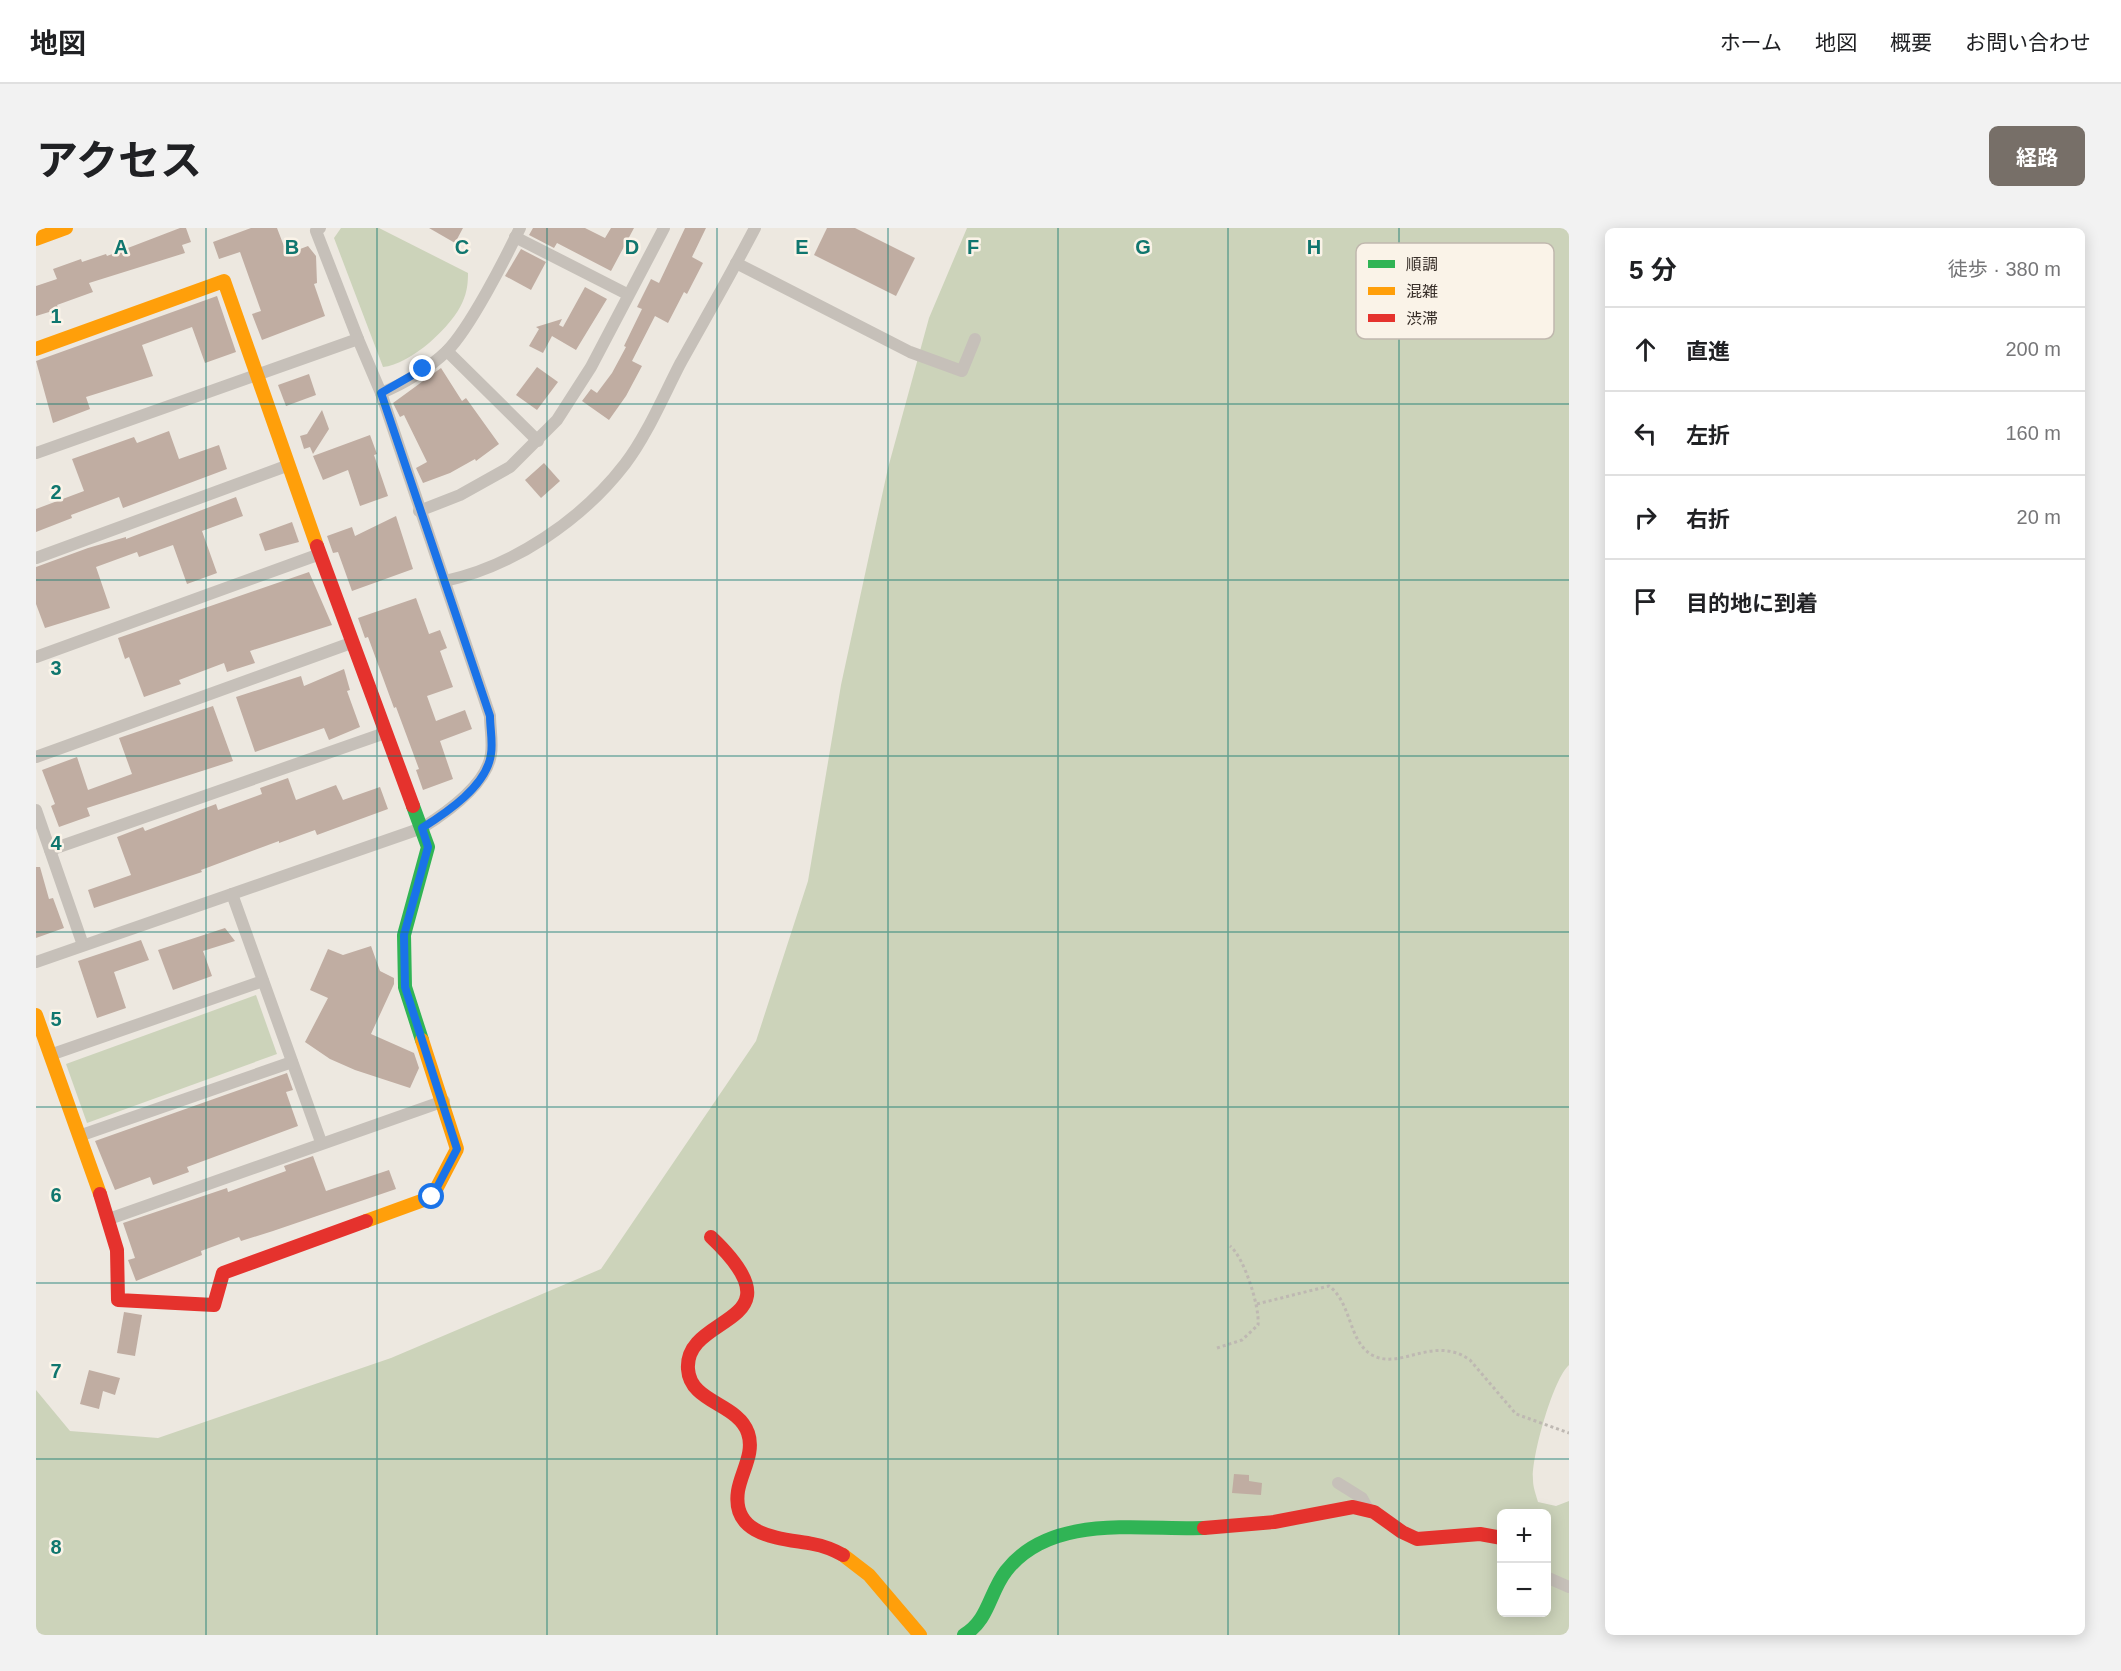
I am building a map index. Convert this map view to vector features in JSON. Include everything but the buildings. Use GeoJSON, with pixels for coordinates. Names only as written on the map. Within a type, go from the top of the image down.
{"type":"FeatureCollection","features":[{"type":"Feature","properties":{"kind":"street"},"geometry":{"type":"LineString","coordinates":[[36,239],[66,228]]}},
{"type":"Feature","properties":{"kind":"street"},"geometry":{"type":"LineString","coordinates":[[36,962],[422,828],[449,811],[476,785],[491,756],[490,716],[381,393],[316,231],[320,228]]}},
{"type":"Feature","properties":{"kind":"street"},"geometry":{"type":"LineString","coordinates":[[419,511],[460,495],[500,472],[538,441],[557,420],[591,367],[627,294],[664,228]]}},
{"type":"Feature","properties":{"kind":"street"},"geometry":{"type":"LineString","coordinates":[[445,582],[464,577],[510,556],[557,529],[594,499],[626,462],[755,228]]}},
{"type":"Feature","properties":{"kind":"street"},"geometry":{"type":"LineString","coordinates":[[381,393],[413,376],[447,351],[463,331],[518,232],[627,294]]}},
{"type":"Feature","properties":{"kind":"street"},"geometry":{"type":"LineString","coordinates":[[736,263],[910,352],[962,371],[975,339]]}},
{"type":"Feature","properties":{"kind":"street"},"geometry":{"type":"LineString","coordinates":[[36,349],[224,281],[351,644],[428,847],[404,935],[405,987],[444,1101],[457,1149],[432,1197],[223,1273],[214,1305],[118,1300],[117,1250],[109,1219],[36,1015]]}},
{"type":"Feature","properties":{"kind":"street"},"geometry":{"type":"LineString","coordinates":[[36,453],[358,339]]}},
{"type":"Feature","properties":{"kind":"street"},"geometry":{"type":"LineString","coordinates":[[447,351],[538,441]]}},
{"type":"Feature","properties":{"kind":"street"},"geometry":{"type":"LineString","coordinates":[[36,558],[289,465]]}},
{"type":"Feature","properties":{"kind":"street"},"geometry":{"type":"LineString","coordinates":[[36,657],[320,554]]}},
{"type":"Feature","properties":{"kind":"street"},"geometry":{"type":"LineString","coordinates":[[36,757],[351,644]]}},
{"type":"Feature","properties":{"kind":"street"},"geometry":{"type":"LineString","coordinates":[[50,850],[385,733]]}},
{"type":"Feature","properties":{"kind":"street"},"geometry":{"type":"LineString","coordinates":[[36,810],[83,945]]}},
{"type":"Feature","properties":{"kind":"street"},"geometry":{"type":"LineString","coordinates":[[232,894],[321,1142]]}},
{"type":"Feature","properties":{"kind":"street"},"geometry":{"type":"LineString","coordinates":[[50,1055],[263,981]]}},
{"type":"Feature","properties":{"kind":"street"},"geometry":{"type":"LineString","coordinates":[[80,1136],[292,1062]]}},
{"type":"Feature","properties":{"kind":"street"},"geometry":{"type":"LineString","coordinates":[[109,1219],[321,1142],[444,1101]]}},
{"type":"Feature","properties":{"kind":"street"},"geometry":{"type":"LineString","coordinates":[[711,1237],[740,1264],[746,1279],[747,1294],[741,1308],[691,1350],[688,1374],[693,1386],[738,1417],[749,1434],[749,1455],[737,1489],[744,1519],[768,1538],[816,1544],[851,1560],[866,1572],[902,1618],[920,1635]]}},
{"type":"Feature","properties":{"kind":"street"},"geometry":{"type":"LineString","coordinates":[[1338,1483],[1362,1498],[1368,1509]]}},
{"type":"Feature","properties":{"kind":"street"},"geometry":{"type":"LineString","coordinates":[[964,1635],[976,1630],[984,1620],[995,1591],[1009,1569],[1031,1549],[1052,1537],[1089,1530],[1250,1526],[1294,1520],[1325,1509],[1344,1506],[1368,1509],[1417,1539],[1433,1540],[1460,1533],[1477,1533],[1497,1537]]}},
{"type":"Feature","properties":{"kind":"street"},"geometry":{"type":"LineString","coordinates":[[1551,1579],[1569,1587]]}},
{"type":"Feature","properties":{"kind":"path"},"geometry":{"type":"LineString","coordinates":[[1217,1348],[1242,1340],[1258,1329],[1257,1304],[1239,1257],[1230,1246]]}},
{"type":"Feature","properties":{"kind":"path"},"geometry":{"type":"LineString","coordinates":[[1257,1304],[1329,1286],[1344,1300],[1357,1337],[1369,1354],[1389,1360],[1428,1350],[1460,1353],[1477,1367],[1516,1414],[1569,1433]]}},
{"type":"Feature","properties":{"kind":"green space"},"geometry":{"type":"Polygon","coordinates":[[[341,228],[379,228],[468,273],[464,298],[450,322],[418,352],[394,365],[383,367],[334,238],[341,228]]]}},
{"type":"Feature","properties":{"kind":"green space"},"geometry":{"type":"Polygon","coordinates":[[[967,228],[1569,228],[1569,1365],[1556,1386],[1544,1420],[1533,1469],[1533,1480],[1538,1502],[1556,1506],[1569,1501],[1569,1635],[36,1635],[36,1390],[70,1431],[158,1438],[391,1358],[601,1269],[756,1041],[808,881],[841,685],[888,468],[929,318],[967,228]]]}},
{"type":"Feature","properties":{"kind":"green space"},"geometry":{"type":"Polygon","coordinates":[[[256,995],[277,1054],[87,1123],[66,1064],[256,995]]]}},
{"type":"Feature","properties":{"kind":"traffic: fast"},"geometry":{"type":"LineString","coordinates":[[413,806],[428,847],[404,935],[405,987],[422,1040]]}},
{"type":"Feature","properties":{"kind":"traffic: fast"},"geometry":{"type":"LineString","coordinates":[[964,1635],[979,1622],[1006,1571],[1025,1553],[1047,1540],[1071,1532],[1098,1529],[1204,1528]]}},
{"type":"Feature","properties":{"kind":"traffic: slow"},"geometry":{"type":"LineString","coordinates":[[36,239],[66,228]]}},
{"type":"Feature","properties":{"kind":"traffic: slow"},"geometry":{"type":"LineString","coordinates":[[36,349],[224,281],[317,546]]}},
{"type":"Feature","properties":{"kind":"traffic: slow"},"geometry":{"type":"LineString","coordinates":[[36,1015],[100,1194]]}},
{"type":"Feature","properties":{"kind":"traffic: slow"},"geometry":{"type":"LineString","coordinates":[[366,1221],[432,1197],[457,1149],[422,1040]]}},
{"type":"Feature","properties":{"kind":"traffic: slow"},"geometry":{"type":"LineString","coordinates":[[843,1555],[869,1575],[920,1635]]}},
{"type":"Feature","properties":{"kind":"traffic: jam"},"geometry":{"type":"LineString","coordinates":[[317,546],[413,806]]}},
{"type":"Feature","properties":{"kind":"traffic: jam"},"geometry":{"type":"LineString","coordinates":[[100,1194],[117,1250],[118,1300],[214,1305],[223,1273],[366,1221]]}},
{"type":"Feature","properties":{"kind":"traffic: jam"},"geometry":{"type":"LineString","coordinates":[[711,1237],[737,1266],[747,1288],[744,1303],[734,1315],[703,1337],[692,1351],[688,1369],[697,1389],[735,1415],[743,1423],[748,1433],[750,1448],[738,1491],[738,1507],[743,1518],[751,1527],[762,1533],[821,1546],[843,1555]]}},
{"type":"Feature","properties":{"kind":"traffic: jam"},"geometry":{"type":"LineString","coordinates":[[1204,1528],[1274,1522],[1353,1507],[1374,1512],[1402,1532],[1417,1539],[1480,1534],[1497,1537]]}},
{"type":"Feature","properties":{"kind":"route"},"geometry":{"type":"LineString","coordinates":[[423,369],[394,388],[381,393],[490,716],[491,756],[476,785],[449,811],[422,828],[428,847],[410,906],[404,935],[405,987],[444,1101],[457,1149],[432,1197]]}}]}
